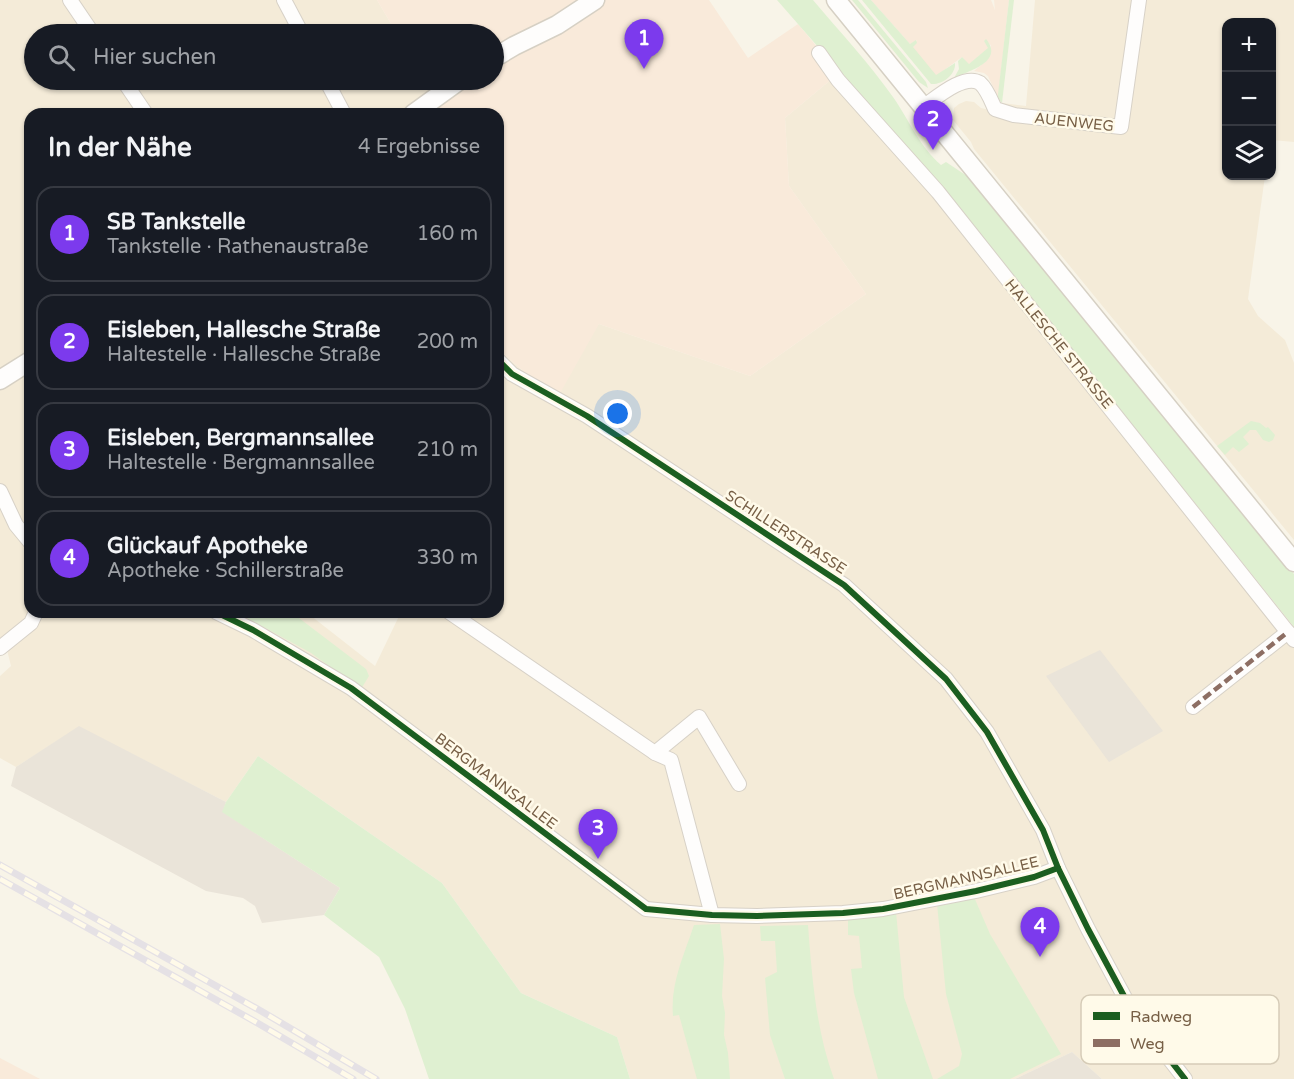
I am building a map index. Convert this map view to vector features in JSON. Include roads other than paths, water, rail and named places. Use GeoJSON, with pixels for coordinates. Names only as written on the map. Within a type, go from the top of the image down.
{"type":"FeatureCollection","features":[{"type":"Feature","properties":{"kind":"main road"},"geometry":{"type":"LineString","coordinates":[[504,52],[557,25],[595,0]]}},
{"type":"Feature","properties":{"kind":"main road"},"geometry":{"type":"LineString","coordinates":[[836,0],[1294,562]]}},
{"type":"Feature","properties":{"kind":"main road"},"geometry":{"type":"LineString","coordinates":[[421,108],[446,90]]}},
{"type":"Feature","properties":{"kind":"main road"},"geometry":{"type":"LineString","coordinates":[[0,380],[24,365]]}},
{"type":"Feature","properties":{"kind":"street"},"geometry":{"type":"LineString","coordinates":[[70,0],[86,24]]}},
{"type":"Feature","properties":{"kind":"street"},"geometry":{"type":"LineString","coordinates":[[284,0],[297,24]]}},
{"type":"Feature","properties":{"kind":"street","name":"AUENWEG"},"geometry":{"type":"LineString","coordinates":[[923,107],[952,87],[973,81],[978,82],[985,89],[995,109],[1008,114],[1121,127],[1139,0]]}},
{"type":"Feature","properties":{"kind":"street","name":"HALLESCHE STRASSE"},"geometry":{"type":"LineString","coordinates":[[819,53],[838,80],[938,192],[1291,636]]}},
{"type":"Feature","properties":{"kind":"street"},"geometry":{"type":"LineString","coordinates":[[130,90],[142,108]]}},
{"type":"Feature","properties":{"kind":"street"},"geometry":{"type":"LineString","coordinates":[[331,90],[341,108]]}},
{"type":"Feature","properties":{"kind":"street","name":"SCHILLERSTRASSE"},"geometry":{"type":"LineString","coordinates":[[504,366],[512,374],[587,416],[844,585],[946,679],[987,732],[1043,830],[1058,868],[1124,995]]}},
{"type":"Feature","properties":{"kind":"street"},"geometry":{"type":"LineString","coordinates":[[0,491],[16,525],[24,535]]}},
{"type":"Feature","properties":{"kind":"street"},"geometry":{"type":"LineString","coordinates":[[0,648],[31,623],[33,618]]}},
{"type":"Feature","properties":{"kind":"street","name":"BERGMANNSALLEE"},"geometry":{"type":"LineString","coordinates":[[228,618],[253,630],[351,688],[646,909],[712,915],[804,916],[883,909],[1034,877],[1058,868]]}},
{"type":"Feature","properties":{"kind":"street"},"geometry":{"type":"LineString","coordinates":[[458,618],[656,753],[671,760],[712,915]]}},
{"type":"Feature","properties":{"kind":"street"},"geometry":{"type":"LineString","coordinates":[[1193,707],[1291,636]]}},
{"type":"Feature","properties":{"kind":"street"},"geometry":{"type":"LineString","coordinates":[[656,753],[699,717],[739,784]]}},
{"type":"Feature","properties":{"kind":"street","name":"SCHILLERSTRASSE"},"geometry":{"type":"LineString","coordinates":[[1172,1064],[1185,1079]]}},
{"type":"Feature","properties":{"kind":"railway"},"geometry":{"type":"LineString","coordinates":[[0,865],[261,1011],[376,1079]]}},
{"type":"Feature","properties":{"kind":"railway"},"geometry":{"type":"LineString","coordinates":[[0,879],[353,1079]]}},
{"type":"Feature","properties":{"kind":"place","name":"SB Tankstelle"},"geometry":{"type":"Point","coordinates":[644,69]}},
{"type":"Feature","properties":{"kind":"place","name":"Eisleben, Hallesche Straße"},"geometry":{"type":"Point","coordinates":[933,150]}},
{"type":"Feature","properties":{"kind":"place","name":"Eisleben, Bergmannsallee"},"geometry":{"type":"Point","coordinates":[598,859]}},
{"type":"Feature","properties":{"kind":"place","name":"Glückauf Apotheke"},"geometry":{"type":"Point","coordinates":[1040,957]}}]}
